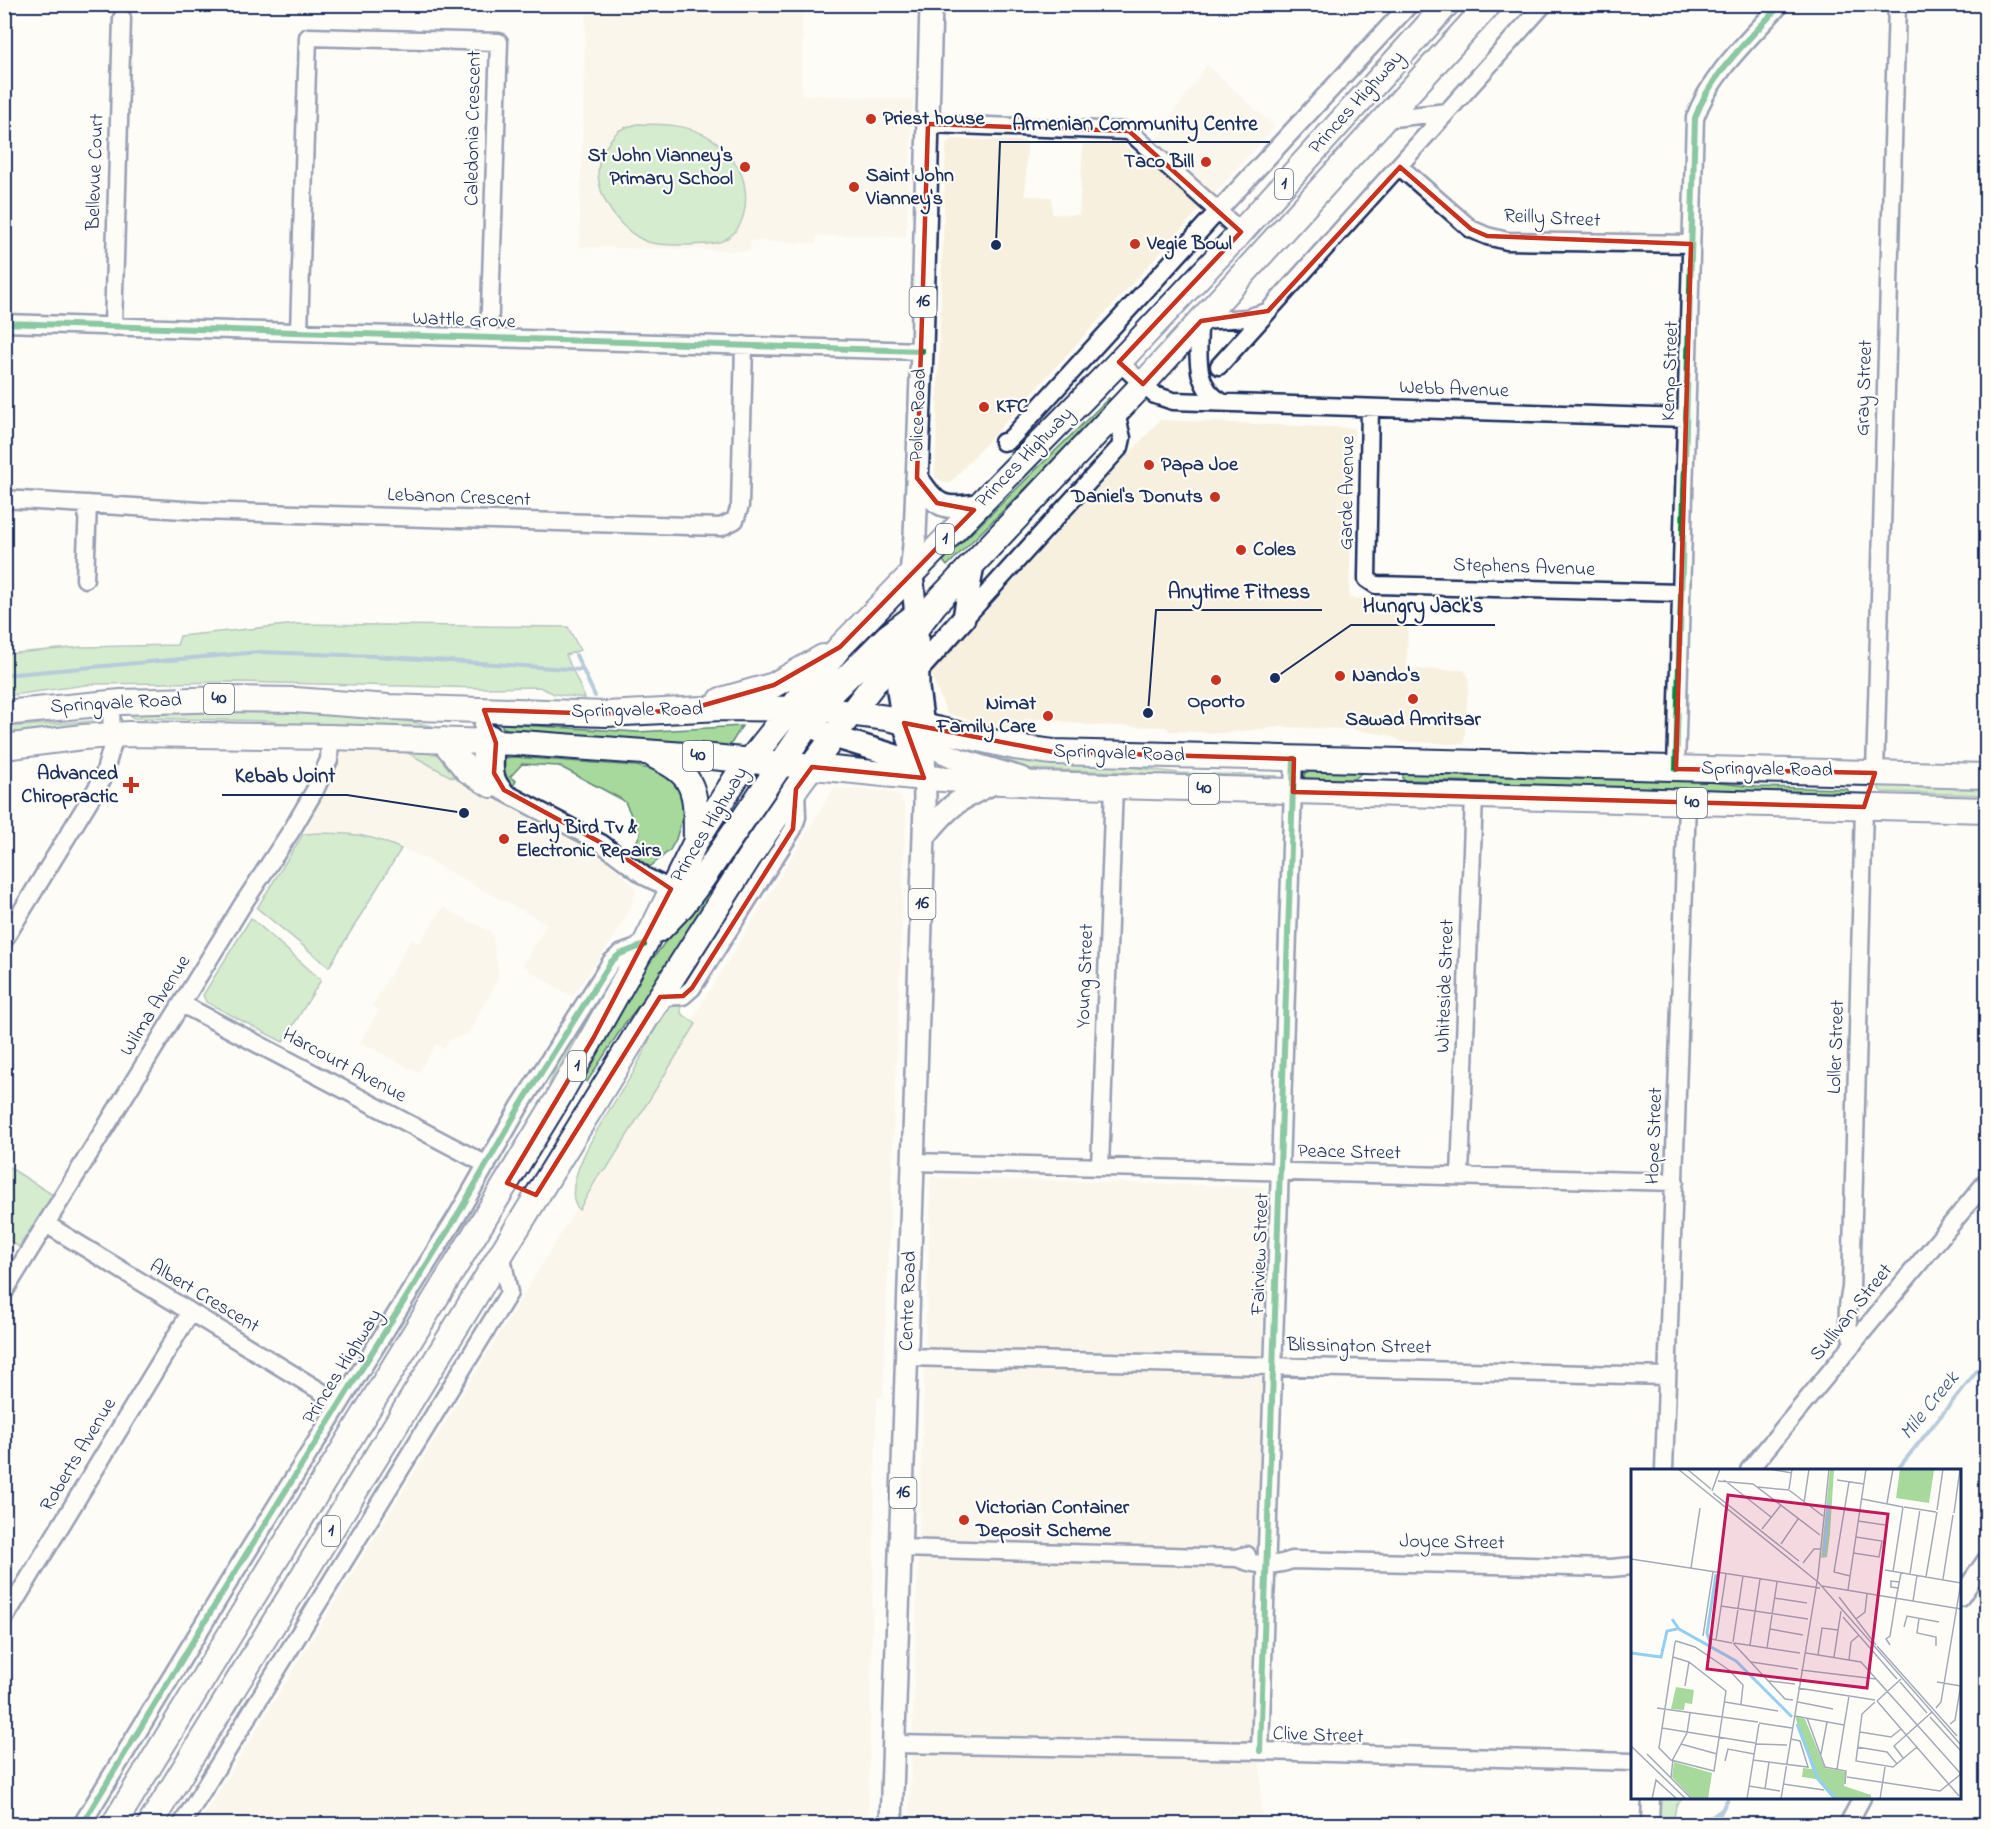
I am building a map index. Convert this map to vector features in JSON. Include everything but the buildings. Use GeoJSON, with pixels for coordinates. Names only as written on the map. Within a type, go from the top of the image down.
{"type":"FeatureCollection","features":[{"type":"Feature","properties":{"kind":"highway","name":"Princes Highway"},"geometry":{"type":"LineString","coordinates":[[645,944],[674,915],[698,886],[781,764],[799,710],[840,647],[1119,362],[1241,232],[1447,4]]}},
{"type":"Feature","properties":{"kind":"highway","name":"Princes Highway"},"geometry":{"type":"LineString","coordinates":[[114,1824],[594,1037],[645,944],[696,841],[735,778],[749,760],[799,710],[888,636],[918,617],[973,564],[1143,384],[1489,4]]}},
{"type":"Feature","properties":{"kind":"highway","name":"Princes Highway"},"geometry":{"type":"LineString","coordinates":[[150,1824],[660,997],[748,859],[834,736],[898,652],[918,617]]}},
{"type":"Feature","properties":{"kind":"highway"},"geometry":{"type":"LineString","coordinates":[[687,710],[774,685],[840,647]]}},
{"type":"Feature","properties":{"kind":"highway","name":"Springvale Road"},"geometry":{"type":"LineString","coordinates":[[4,713],[111,703],[256,699],[606,714],[687,710],[799,710],[851,713],[918,730],[1053,752],[1986,776]]}},
{"type":"Feature","properties":{"kind":"highway","name":"Springvale Road"},"geometry":{"type":"LineString","coordinates":[[4,747],[112,735],[330,737],[489,742],[749,760],[924,778],[1040,784],[1986,810]]}},
{"type":"Feature","properties":{"kind":"highway"},"geometry":{"type":"LineString","coordinates":[[443,741],[467,770],[499,790]]}},
{"type":"Feature","properties":{"kind":"highway"},"geometry":{"type":"LineString","coordinates":[[647,752],[676,768],[686,776],[691,785],[696,841]]}},
{"type":"Feature","properties":{"kind":"highway"},"geometry":{"type":"LineString","coordinates":[[1864,807],[1875,773]]}},
{"type":"Feature","properties":{"kind":"highway"},"geometry":{"type":"LineString","coordinates":[[507,1183],[533,1200]]}},
{"type":"Feature","properties":{"kind":"main road","name":"Police Road"},"geometry":{"type":"LineString","coordinates":[[918,617],[912,574],[922,351],[931,4]]}},
{"type":"Feature","properties":{"kind":"main road"},"geometry":{"type":"LineString","coordinates":[[917,478],[931,498],[939,504],[953,507],[980,505]]}},
{"type":"Feature","properties":{"kind":"main road"},"geometry":{"type":"LineString","coordinates":[[918,669],[963,620],[973,564]]}},
{"type":"Feature","properties":{"kind":"main road","name":"Centre Road"},"geometry":{"type":"LineString","coordinates":[[891,1824],[924,837],[924,778],[918,730],[918,617]]}},
{"type":"Feature","properties":{"kind":"main road","name":"Centre Road"},"geometry":{"type":"LineString","coordinates":[[898,652],[897,684],[918,730]]}},
{"type":"Feature","properties":{"kind":"main road"},"geometry":{"type":"LineString","coordinates":[[799,710],[834,736],[903,758],[913,764],[924,778]]}},
{"type":"Feature","properties":{"kind":"main road"},"geometry":{"type":"LineString","coordinates":[[918,730],[947,755],[1040,784]]}},
{"type":"Feature","properties":{"kind":"main road"},"geometry":{"type":"LineString","coordinates":[[924,837],[955,802],[996,782]]}},
{"type":"Feature","properties":{"kind":"street","name":"Princes Highway"},"geometry":{"type":"LineString","coordinates":[[1003,442],[1008,441],[1014,435],[1410,4]]}},
{"type":"Feature","properties":{"kind":"street"},"geometry":{"type":"LineString","coordinates":[[1219,366],[1544,4]]}},
{"type":"Feature","properties":{"kind":"street","name":"Kemp Street"},"geometry":{"type":"LineString","coordinates":[[1676,769],[1695,118],[1702,98],[1722,70],[1781,4]]}},
{"type":"Feature","properties":{"kind":"street","name":"Gray Street"},"geometry":{"type":"LineString","coordinates":[[1875,773],[1897,4]]}},
{"type":"Feature","properties":{"kind":"street","name":"Bellevue Court"},"geometry":{"type":"LineString","coordinates":[[113,327],[122,18]]}},
{"type":"Feature","properties":{"kind":"street","name":"Caledonia Crescent"},"geometry":{"type":"LineString","coordinates":[[299,332],[308,37],[499,42],[489,338]]}},
{"type":"Feature","properties":{"kind":"street","name":"Princes Highway"},"geometry":{"type":"LineString","coordinates":[[1384,119],[1447,112]]}},
{"type":"Feature","properties":{"kind":"street"},"geometry":{"type":"LineString","coordinates":[[928,124],[1124,130],[1140,140],[1241,232]]}},
{"type":"Feature","properties":{"kind":"street","name":"Reilly Street"},"geometry":{"type":"LineString","coordinates":[[1400,167],[1472,229],[1487,237],[1508,241],[1691,244]]}},
{"type":"Feature","properties":{"kind":"street"},"geometry":{"type":"LineString","coordinates":[[1222,402],[1211,393],[1201,376],[1199,366],[1200,322],[1246,318],[1268,311]]}},
{"type":"Feature","properties":{"kind":"street","name":"Wattle Grove"},"geometry":{"type":"LineString","coordinates":[[4,323],[922,351]]}},
{"type":"Feature","properties":{"kind":"street","name":"Lebanon Crescent"},"geometry":{"type":"LineString","coordinates":[[4,499],[212,511],[721,527],[735,520],[740,506],[744,345]]}},
{"type":"Feature","properties":{"kind":"street","name":"Webb Avenue"},"geometry":{"type":"LineString","coordinates":[[1119,362],[1158,397],[1167,399],[1686,418]]}},
{"type":"Feature","properties":{"kind":"street","name":"Garde Avenue"},"geometry":{"type":"LineString","coordinates":[[1367,579],[1370,408]]}},
{"type":"Feature","properties":{"kind":"street"},"geometry":{"type":"LineString","coordinates":[[963,620],[1120,447],[1122,438],[1116,413]]}},
{"type":"Feature","properties":{"kind":"street"},"geometry":{"type":"LineString","coordinates":[[86,579],[88,504]]}},
{"type":"Feature","properties":{"kind":"street","name":"Stephens Avenue"},"geometry":{"type":"LineString","coordinates":[[1367,579],[1376,585],[1681,593]]}},
{"type":"Feature","properties":{"kind":"street"},"geometry":{"type":"LineString","coordinates":[[4,940],[103,778],[109,761],[112,735],[111,703]]}},
{"type":"Feature","properties":{"kind":"street"},"geometry":{"type":"LineString","coordinates":[[484,710],[489,742],[481,771],[485,781],[601,843],[646,877],[671,890]]}},
{"type":"Feature","properties":{"kind":"street","name":"Wilma Avenue"},"geometry":{"type":"LineString","coordinates":[[4,1293],[243,904],[293,828],[329,760],[330,737]]}},
{"type":"Feature","properties":{"kind":"street","name":"Fairview Street"},"geometry":{"type":"LineString","coordinates":[[1260,1751],[1294,759]]}},
{"type":"Feature","properties":{"kind":"street","name":"Young Street"},"geometry":{"type":"LineString","coordinates":[[1101,1167],[1114,786]]}},
{"type":"Feature","properties":{"kind":"street","name":"Whiteside Street"},"geometry":{"type":"LineString","coordinates":[[1460,1176],[1474,796]]}},
{"type":"Feature","properties":{"kind":"street","name":"Hope Street"},"geometry":{"type":"LineString","coordinates":[[1664,1469],[1687,802]]}},
{"type":"Feature","properties":{"kind":"street","name":"Loller Street"},"geometry":{"type":"LineString","coordinates":[[1854,1343],[1848,1324],[1848,1302],[1851,1288],[1864,807]]}},
{"type":"Feature","properties":{"kind":"street","name":"Princes Highway"},"geometry":{"type":"LineString","coordinates":[[81,1824],[229,1581],[457,1216],[520,1106],[611,962],[620,954],[645,944]]}},
{"type":"Feature","properties":{"kind":"street","name":"Harcourt Avenue"},"geometry":{"type":"LineString","coordinates":[[182,1004],[486,1165]]}},
{"type":"Feature","properties":{"kind":"street","name":"Peace Street"},"geometry":{"type":"LineString","coordinates":[[914,1162],[1675,1182]]}},
{"type":"Feature","properties":{"kind":"street","name":"Sullivan Street"},"geometry":{"type":"LineString","coordinates":[[1750,1469],[1986,1182]]}},
{"type":"Feature","properties":{"kind":"street","name":"Albert Crescent"},"geometry":{"type":"LineString","coordinates":[[46,1224],[340,1404]]}},
{"type":"Feature","properties":{"kind":"street"},"geometry":{"type":"LineString","coordinates":[[182,1824],[509,1293],[501,1252]]}},
{"type":"Feature","properties":{"kind":"street","name":"Loller Street"},"geometry":{"type":"LineString","coordinates":[[1851,1288],[1854,1301],[1871,1322]]}},
{"type":"Feature","properties":{"kind":"street","name":"Roberts Avenue"},"geometry":{"type":"LineString","coordinates":[[4,1619],[190,1313]]}},
{"type":"Feature","properties":{"kind":"street","name":"Blissington Street"},"geometry":{"type":"LineString","coordinates":[[907,1357],[1666,1376]]}},
{"type":"Feature","properties":{"kind":"street"},"geometry":{"type":"LineString","coordinates":[[382,1446],[405,1462]]}},
{"type":"Feature","properties":{"kind":"street","name":"Joyce Street"},"geometry":{"type":"LineString","coordinates":[[901,1548],[1237,1558],[1251,1564],[1267,1559],[1282,1564],[1292,1560],[1611,1568],[1631,1566]]}},
{"type":"Feature","properties":{"kind":"street"},"geometry":{"type":"LineString","coordinates":[[316,1554],[339,1569]]}},
{"type":"Feature","properties":{"kind":"street"},"geometry":{"type":"LineString","coordinates":[[1961,1595],[1986,1560]]}},
{"type":"Feature","properties":{"kind":"street","name":"Joyce Street"},"geometry":{"type":"LineString","coordinates":[[1611,1568],[1631,1573]]}},
{"type":"Feature","properties":{"kind":"street","name":"Clive Street"},"geometry":{"type":"LineString","coordinates":[[894,1743],[1631,1762]]}},
{"type":"Feature","properties":{"kind":"street"},"geometry":{"type":"LineString","coordinates":[[177,1780],[201,1793]]}},
{"type":"Feature","properties":{"kind":"street"},"geometry":{"type":"LineString","coordinates":[[1650,1822],[1651,1799]]}},
{"type":"Feature","properties":{"kind":"street"},"geometry":{"type":"LineString","coordinates":[[1848,1824],[1861,1799]]}},
{"type":"Feature","properties":{"kind":"highlighted area"},"geometry":{"type":"Polygon","coordinates":[[[928,124],[1129,131],[1241,232],[1119,362],[1143,384],[1201,321],[1268,311],[1400,167],[1471,229],[1487,236],[1691,244],[1676,769],[1875,773],[1864,807],[1293,792],[1294,759],[1053,752],[904,723],[924,778],[812,767],[796,789],[793,829],[692,988],[683,996],[660,997],[536,1195],[507,1183],[594,1037],[671,889],[607,846],[504,790],[494,773],[496,743],[484,710],[606,714],[687,710],[774,685],[840,647],[974,510],[937,503],[917,478],[928,124]]]}},
{"type":"Feature","properties":{"kind":"shaded area","name":"St John Vianney's Primary School"},"geometry":{"type":"Polygon","coordinates":[[[586,5],[803,5],[801,94],[913,99],[906,237],[817,235],[816,243],[751,241],[750,251],[579,247],[586,5]]]}},
{"type":"Feature","properties":{"kind":"shaded area"},"geometry":{"type":"Polygon","coordinates":[[[1207,65],[1275,127],[949,484],[935,477],[946,144],[952,139],[1027,141],[1025,196],[1052,197],[1052,214],[1079,215],[1083,143],[1122,143],[1141,159],[1207,65]]]}},
{"type":"Feature","properties":{"kind":"shaded area"},"geometry":{"type":"Polygon","coordinates":[[[1160,420],[1354,428],[1349,598],[1408,601],[1407,669],[1464,670],[1469,678],[1464,744],[1402,742],[1389,735],[1349,729],[1280,727],[1224,733],[1169,731],[1165,727],[1087,725],[1047,719],[1025,719],[1015,723],[1018,731],[947,714],[931,674],[932,671],[1160,420]]]}},
{"type":"Feature","properties":{"kind":"shaded area"},"geometry":{"type":"Polygon","coordinates":[[[343,749],[400,749],[517,810],[518,808],[602,855],[634,886],[636,893],[634,899],[617,933],[572,997],[522,966],[547,924],[420,856],[381,839],[366,835],[303,834],[343,749]]]}},
{"type":"Feature","properties":{"kind":"shaded area"},"geometry":{"type":"Polygon","coordinates":[[[834,788],[889,791],[901,797],[906,811],[883,1396],[877,1397],[868,1824],[199,1824],[834,788]]]}},
{"type":"Feature","properties":{"kind":"shaded area"},"geometry":{"type":"Polygon","coordinates":[[[443,907],[492,933],[499,977],[468,1034],[450,1040],[444,1049],[436,1045],[418,1073],[360,1042],[379,1010],[372,1006],[411,939],[420,943],[443,907]]]}},
{"type":"Feature","properties":{"kind":"shaded area"},"geometry":{"type":"Polygon","coordinates":[[[931,1177],[1264,1187],[1260,1751],[1262,1824],[909,1824],[931,1177]]]}},
{"type":"Feature","properties":{"kind":"green space"},"geometry":{"type":"Polygon","coordinates":[[[637,124],[666,125],[695,130],[712,139],[727,152],[743,178],[746,198],[739,226],[726,239],[714,243],[690,245],[650,243],[633,234],[612,212],[604,199],[600,185],[598,171],[601,157],[618,131],[637,124]]]}},
{"type":"Feature","properties":{"kind":"green space"},"geometry":{"type":"Polygon","coordinates":[[[1109,398],[1114,401],[947,566],[943,561],[1109,398]]]}},
{"type":"Feature","properties":{"kind":"green space"},"geometry":{"type":"Polygon","coordinates":[[[297,624],[568,627],[580,650],[566,655],[585,698],[555,694],[539,687],[483,688],[238,682],[93,684],[5,696],[5,654],[82,647],[177,645],[180,636],[297,624]]]}},
{"type":"Feature","properties":{"kind":"green space"},"geometry":{"type":"Polygon","coordinates":[[[292,709],[386,717],[433,728],[134,718],[130,714],[292,709]]]}},
{"type":"Feature","properties":{"kind":"green space"},"geometry":{"type":"Polygon","coordinates":[[[93,721],[102,723],[102,726],[5,738],[4,727],[93,721]]]}},
{"type":"Feature","properties":{"kind":"green space"},"geometry":{"type":"Polygon","coordinates":[[[502,724],[638,732],[742,726],[729,747],[511,731],[502,727],[502,724]]]}},
{"type":"Feature","properties":{"kind":"green space"},"geometry":{"type":"Polygon","coordinates":[[[952,745],[1180,773],[1277,776],[1279,779],[1190,778],[1130,772],[1021,769],[952,745]]]}},
{"type":"Feature","properties":{"kind":"green space"},"geometry":{"type":"Polygon","coordinates":[[[399,748],[440,751],[457,769],[453,778],[399,748]]]}},
{"type":"Feature","properties":{"kind":"green space"},"geometry":{"type":"Polygon","coordinates":[[[504,758],[636,766],[663,772],[683,784],[684,812],[676,839],[670,850],[651,866],[644,865],[631,854],[640,834],[625,802],[559,766],[522,764],[510,777],[516,781],[513,786],[502,782],[501,762],[504,758]]]}},
{"type":"Feature","properties":{"kind":"green space"},"geometry":{"type":"Polygon","coordinates":[[[1306,769],[1363,770],[1353,780],[1331,783],[1308,782],[1304,776],[1306,769]]]}},
{"type":"Feature","properties":{"kind":"green space"},"geometry":{"type":"Polygon","coordinates":[[[1403,771],[1701,781],[1756,787],[1847,789],[1850,793],[1849,796],[1544,789],[1490,782],[1403,780],[1403,771]]]}},
{"type":"Feature","properties":{"kind":"green space"},"geometry":{"type":"Polygon","coordinates":[[[1880,785],[1986,786],[1986,795],[1882,792],[1879,789],[1880,785]]]}},
{"type":"Feature","properties":{"kind":"green space"},"geometry":{"type":"Polygon","coordinates":[[[303,834],[362,836],[380,840],[401,849],[329,967],[257,908],[303,834]]]}},
{"type":"Feature","properties":{"kind":"green space"},"geometry":{"type":"Polygon","coordinates":[[[736,845],[742,847],[655,985],[625,1023],[587,1082],[582,1079],[638,979],[736,845]]]}},
{"type":"Feature","properties":{"kind":"green space"},"geometry":{"type":"Polygon","coordinates":[[[251,918],[321,980],[283,1042],[206,1002],[203,995],[251,918]]]}},
{"type":"Feature","properties":{"kind":"green space"},"geometry":{"type":"Polygon","coordinates":[[[621,959],[615,976],[554,1082],[549,1085],[562,1054],[621,959]]]}},
{"type":"Feature","properties":{"kind":"green space"},"geometry":{"type":"Polygon","coordinates":[[[678,1002],[681,1005],[681,1013],[696,1024],[606,1170],[600,1173],[579,1210],[574,1197],[575,1180],[581,1161],[603,1119],[634,1071],[665,1007],[678,1002]]]}},
{"type":"Feature","properties":{"kind":"green space"},"geometry":{"type":"Polygon","coordinates":[[[4,1164],[53,1195],[19,1247],[5,1237],[4,1164]]]}},
{"type":"Feature","properties":{"kind":"green space"},"geometry":{"type":"Polygon","coordinates":[[[1660,1799],[1682,1799],[1676,1806],[1673,1824],[1659,1824],[1660,1799]]]}},
{"type":"Feature","properties":{"kind":"waterway"},"geometry":{"type":"LineString","coordinates":[[4,675],[259,652],[374,656],[583,670]]}},
{"type":"Feature","properties":{"kind":"waterway"},"geometry":{"type":"LineString","coordinates":[[576,655],[595,696]]}},
{"type":"Feature","properties":{"kind":"waterway","name":"Mile Creek"},"geometry":{"type":"LineString","coordinates":[[1898,1469],[1986,1360]]}},
{"type":"Feature","properties":{"kind":"waterway","name":"Mile Creek"},"geometry":{"type":"LineString","coordinates":[[1715,1824],[1728,1799]]}},
{"type":"Feature","properties":{"kind":"waterway"},"geometry":{"type":"LineString","coordinates":[[1702,1824],[1720,1811]]}},
{"type":"Feature","properties":{"kind":"cycle path"},"geometry":{"type":"LineString","coordinates":[[1676,769],[1695,118],[1711,86],[1721,72],[1781,4]]}},
{"type":"Feature","properties":{"kind":"cycle path"},"geometry":{"type":"LineString","coordinates":[[4,323],[922,351]]}},
{"type":"Feature","properties":{"kind":"cycle path"},"geometry":{"type":"LineString","coordinates":[[1260,1751],[1294,759]]}},
{"type":"Feature","properties":{"kind":"cycle path"},"geometry":{"type":"LineString","coordinates":[[82,1824],[235,1572],[457,1216],[520,1106],[611,962],[620,954],[644,945]]}},
{"type":"Feature","properties":{"kind":"place","name":"Priest house"},"geometry":{"type":"Point","coordinates":[871,119]}},
{"type":"Feature","properties":{"kind":"place","name":"Taco Bill"},"geometry":{"type":"Point","coordinates":[1206,162]}},
{"type":"Feature","properties":{"kind":"place","name":"St John Vianney's Primary School"},"geometry":{"type":"Point","coordinates":[745,167]}},
{"type":"Feature","properties":{"kind":"place","name":"Saint John Vianney's"},"geometry":{"type":"Point","coordinates":[854,187]}},
{"type":"Feature","properties":{"kind":"place","name":"Vegie Bowl"},"geometry":{"type":"Point","coordinates":[1135,244]}},
{"type":"Feature","properties":{"kind":"place","name":"Armenian Community Centre"},"geometry":{"type":"Point","coordinates":[996,245]}},
{"type":"Feature","properties":{"kind":"place","name":"KFC"},"geometry":{"type":"Point","coordinates":[984,407]}},
{"type":"Feature","properties":{"kind":"place","name":"Papa Joe"},"geometry":{"type":"Point","coordinates":[1149,465]}},
{"type":"Feature","properties":{"kind":"place","name":"Daniel's Donuts"},"geometry":{"type":"Point","coordinates":[1215,497]}},
{"type":"Feature","properties":{"kind":"place","name":"Coles"},"geometry":{"type":"Point","coordinates":[1241,550]}},
{"type":"Feature","properties":{"kind":"place","name":"Nando's"},"geometry":{"type":"Point","coordinates":[1340,676]}},
{"type":"Feature","properties":{"kind":"place","name":"Hungry Jack's"},"geometry":{"type":"Point","coordinates":[1275,678]}},
{"type":"Feature","properties":{"kind":"place","name":"Oporto"},"geometry":{"type":"Point","coordinates":[1216,680]}},
{"type":"Feature","properties":{"kind":"place","name":"Sawad Amritsar"},"geometry":{"type":"Point","coordinates":[1413,699]}},
{"type":"Feature","properties":{"kind":"place","name":"Anytime Fitness"},"geometry":{"type":"Point","coordinates":[1148,713]}},
{"type":"Feature","properties":{"kind":"place","name":"Nimat Family Care"},"geometry":{"type":"Point","coordinates":[1048,716]}},
{"type":"Feature","properties":{"kind":"place","name":"Advanced Chiropractic"},"geometry":{"type":"Point","coordinates":[131,785]}},
{"type":"Feature","properties":{"kind":"place","name":"Kebab Joint"},"geometry":{"type":"Point","coordinates":[464,813]}},
{"type":"Feature","properties":{"kind":"place","name":"Early Bird Tv & Electronic Repairs"},"geometry":{"type":"Point","coordinates":[504,839]}},
{"type":"Feature","properties":{"kind":"place","name":"Victorian Container Deposit Scheme"},"geometry":{"type":"Point","coordinates":[964,1520]}}]}
